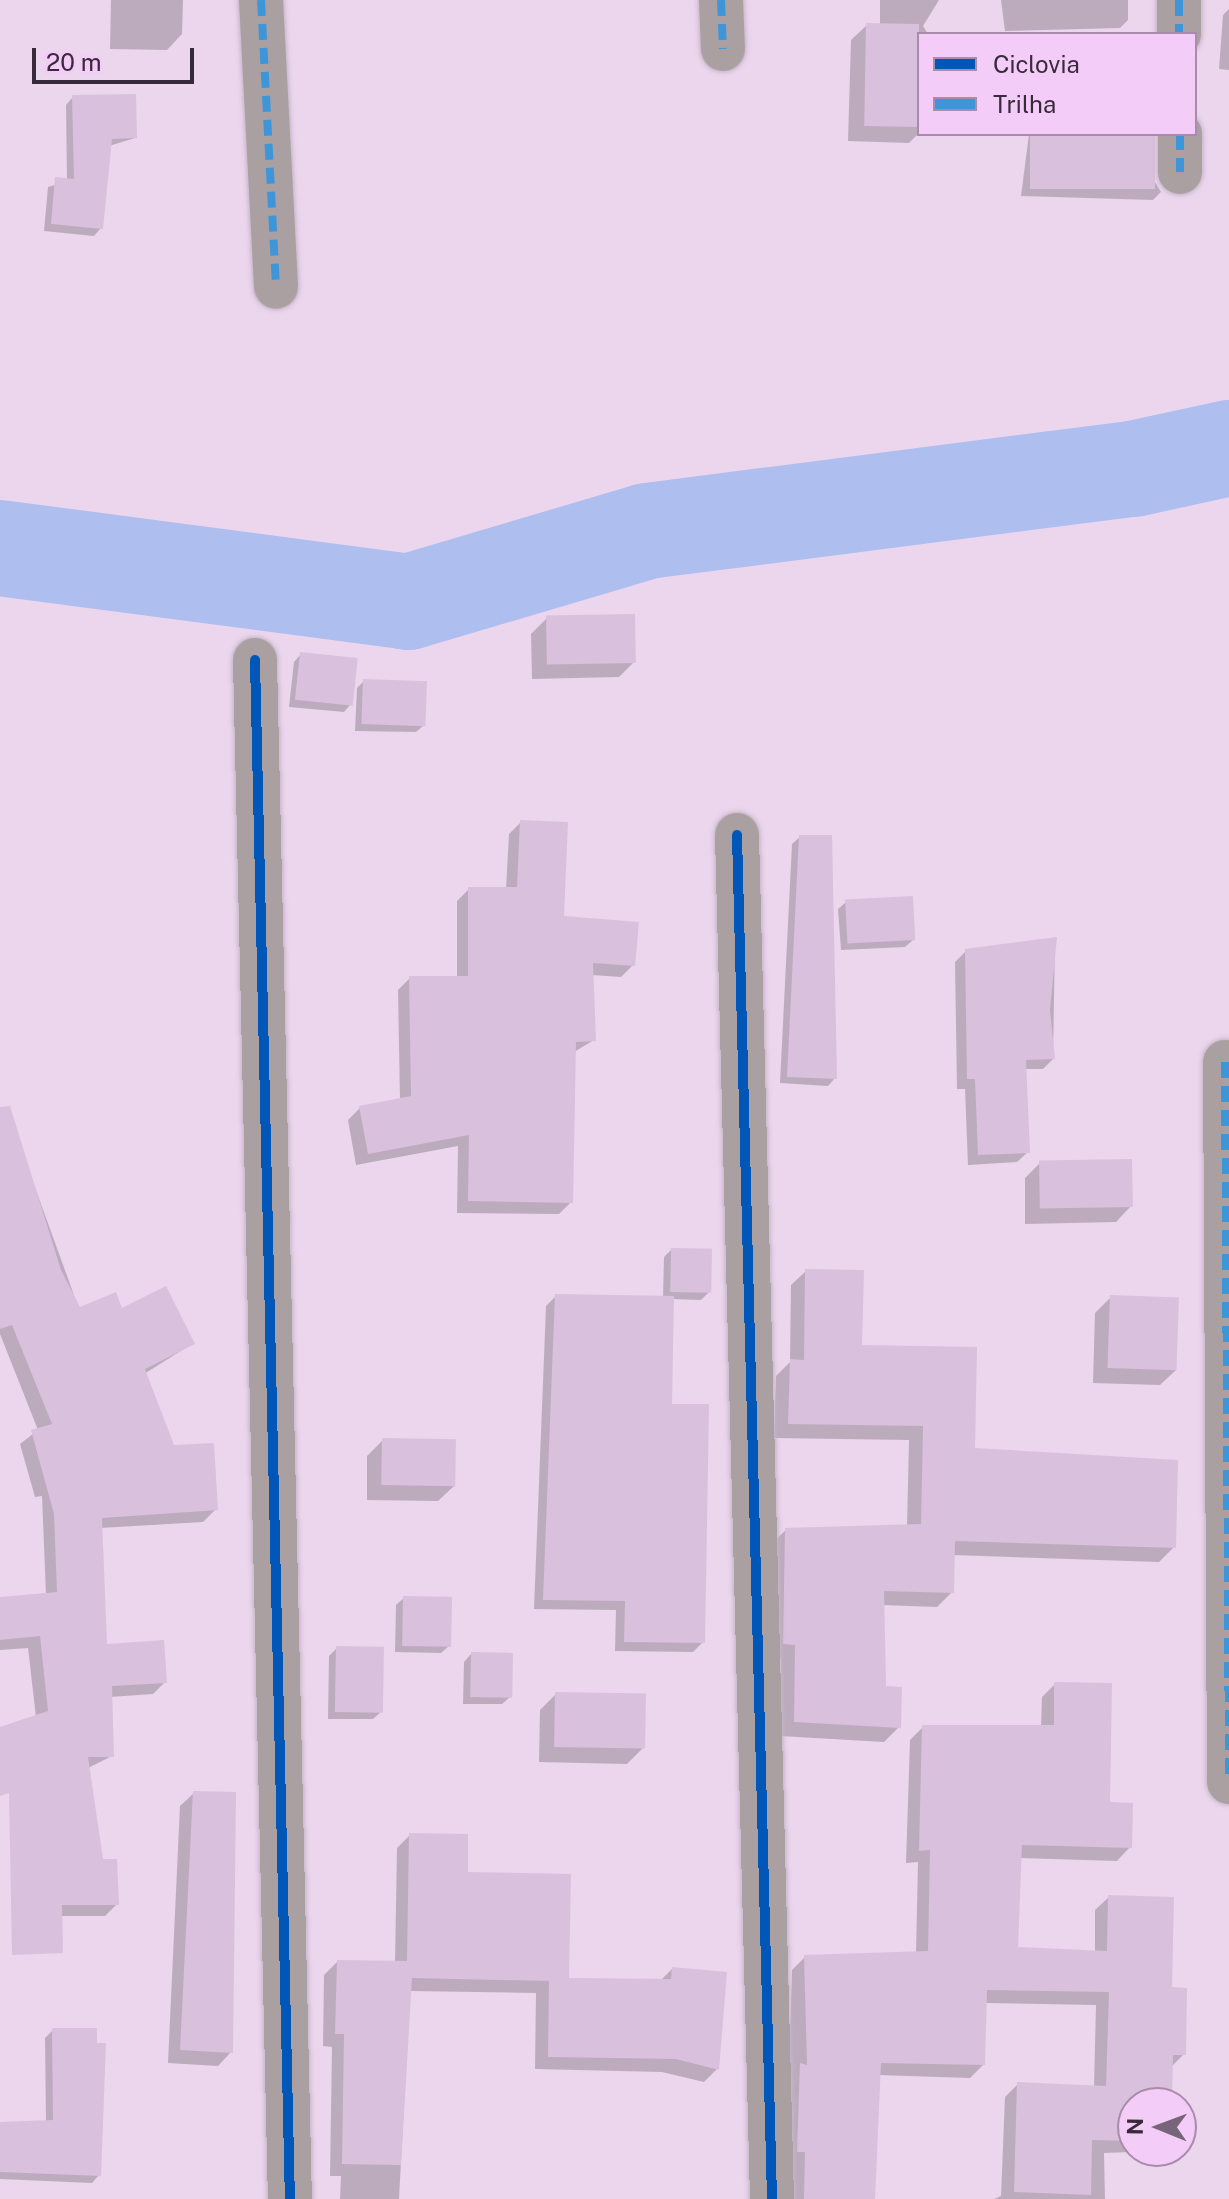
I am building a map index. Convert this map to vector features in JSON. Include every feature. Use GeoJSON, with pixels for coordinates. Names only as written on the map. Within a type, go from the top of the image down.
{"type":"FeatureCollection","features":[{"type":"Feature","properties":{"kind":"street"},"geometry":{"type":"LineString","coordinates":[[261,0],[276,287]]}},
{"type":"Feature","properties":{"kind":"street"},"geometry":{"type":"LineString","coordinates":[[721,0],[723,49]]}},
{"type":"Feature","properties":{"kind":"street"},"geometry":{"type":"LineString","coordinates":[[1179,0],[1179,32]]}},
{"type":"Feature","properties":{"kind":"street"},"geometry":{"type":"LineString","coordinates":[[255,660],[290,2199]]}},
{"type":"Feature","properties":{"kind":"street"},"geometry":{"type":"LineString","coordinates":[[737,835],[772,2199]]}},
{"type":"Feature","properties":{"kind":"street"},"geometry":{"type":"LineString","coordinates":[[1225,1062],[1229,1782]]}},
{"type":"Feature","properties":{"kind":"building"},"geometry":{"type":"Polygon","coordinates":[[[866,23],[919,24],[917,127],[864,126],[866,23]]]}},
{"type":"Feature","properties":{"kind":"building"},"geometry":{"type":"Polygon","coordinates":[[[136,94],[137,138],[112,139],[103,229],[51,224],[55,177],[74,179],[72,95],[136,94]]]}},
{"type":"Feature","properties":{"kind":"building"},"geometry":{"type":"Polygon","coordinates":[[[1030,136],[1155,136],[1155,189],[1030,189],[1030,136]]]}},
{"type":"Feature","properties":{"kind":"building"},"geometry":{"type":"Polygon","coordinates":[[[635,614],[636,663],[547,665],[546,616],[635,614]]]}},
{"type":"Feature","properties":{"kind":"building"},"geometry":{"type":"Polygon","coordinates":[[[300,652],[358,658],[353,706],[295,700],[300,652]]]}},
{"type":"Feature","properties":{"kind":"building"},"geometry":{"type":"Polygon","coordinates":[[[363,679],[427,681],[425,726],[361,724],[363,679]]]}},
{"type":"Feature","properties":{"kind":"building"},"geometry":{"type":"Polygon","coordinates":[[[520,820],[568,822],[564,916],[639,922],[635,966],[593,963],[596,1041],[576,1042],[573,1203],[468,1201],[469,1135],[368,1154],[359,1106],[411,1096],[409,976],[468,976],[468,887],[517,887],[520,820]]]}},
{"type":"Feature","properties":{"kind":"building"},"geometry":{"type":"Polygon","coordinates":[[[799,835],[832,835],[837,1079],[787,1077],[799,835]]]}},
{"type":"Feature","properties":{"kind":"building"},"geometry":{"type":"Polygon","coordinates":[[[913,896],[915,940],[847,943],[845,900],[913,896]]]}},
{"type":"Feature","properties":{"kind":"building"},"geometry":{"type":"Polygon","coordinates":[[[1057,937],[1050,1010],[1055,1059],[1026,1060],[1030,1153],[978,1155],[975,1079],[967,1079],[965,949],[1057,937]]]}},
{"type":"Feature","properties":{"kind":"building"},"geometry":{"type":"Polygon","coordinates":[[[10,1106],[61,1270],[80,1307],[116,1292],[122,1308],[166,1286],[195,1344],[145,1369],[174,1445],[214,1443],[218,1510],[102,1518],[107,1644],[164,1640],[167,1683],[112,1686],[114,1757],[88,1757],[103,1859],[117,1859],[119,1905],[62,1905],[63,1953],[12,1955],[9,1793],[0,1796],[0,1727],[48,1711],[40,1636],[0,1640],[0,1597],[57,1592],[54,1514],[31,1430],[52,1424],[12,1325],[0,1329],[0,1107],[10,1106]]]}},
{"type":"Feature","properties":{"kind":"building"},"geometry":{"type":"Polygon","coordinates":[[[1132,1159],[1133,1207],[1040,1209],[1039,1161],[1132,1159]]]}},
{"type":"Feature","properties":{"kind":"building"},"geometry":{"type":"Polygon","coordinates":[[[671,1248],[712,1249],[711,1293],[670,1292],[671,1248]]]}},
{"type":"Feature","properties":{"kind":"building"},"geometry":{"type":"Polygon","coordinates":[[[805,1269],[864,1270],[862,1345],[977,1347],[975,1448],[1178,1460],[1176,1548],[955,1541],[954,1593],[884,1591],[886,1686],[902,1687],[901,1728],[794,1722],[795,1645],[783,1644],[785,1528],[921,1524],[923,1426],[788,1424],[790,1359],[804,1360],[805,1269]]]}},
{"type":"Feature","properties":{"kind":"building"},"geometry":{"type":"Polygon","coordinates":[[[555,1294],[674,1296],[672,1404],[709,1404],[705,1643],[624,1642],[625,1601],[543,1600],[555,1294]]]}},
{"type":"Feature","properties":{"kind":"building"},"geometry":{"type":"Polygon","coordinates":[[[1110,1295],[1179,1297],[1176,1370],[1107,1368],[1110,1295]]]}},
{"type":"Feature","properties":{"kind":"building"},"geometry":{"type":"Polygon","coordinates":[[[382,1438],[456,1439],[455,1486],[381,1485],[382,1438]]]}},
{"type":"Feature","properties":{"kind":"building"},"geometry":{"type":"Polygon","coordinates":[[[403,1596],[452,1597],[451,1647],[402,1646],[403,1596]]]}},
{"type":"Feature","properties":{"kind":"building"},"geometry":{"type":"Polygon","coordinates":[[[336,1646],[384,1647],[383,1713],[335,1712],[336,1646]]]}},
{"type":"Feature","properties":{"kind":"building"},"geometry":{"type":"Polygon","coordinates":[[[471,1652],[513,1653],[512,1698],[470,1697],[471,1652]]]}},
{"type":"Feature","properties":{"kind":"building"},"geometry":{"type":"Polygon","coordinates":[[[1054,1682],[1112,1683],[1110,1802],[1133,1803],[1132,1848],[1022,1845],[1018,1947],[1107,1951],[1108,1895],[1174,1897],[1172,1987],[1187,1988],[1186,2055],[1173,2055],[1172,2087],[1117,2087],[1117,2141],[1092,2140],[1091,2195],[1014,2192],[1017,2082],[1106,2086],[1109,1992],[987,1990],[985,2065],[881,2063],[875,2199],[804,2199],[805,2152],[797,2152],[800,2063],[807,2065],[804,1955],[928,1951],[930,1850],[919,1851],[922,1725],[1054,1725],[1054,1682]]]}},
{"type":"Feature","properties":{"kind":"building"},"geometry":{"type":"Polygon","coordinates":[[[555,1692],[646,1694],[645,1749],[554,1747],[555,1692]]]}},
{"type":"Feature","properties":{"kind":"building"},"geometry":{"type":"Polygon","coordinates":[[[193,1791],[236,1792],[233,2053],[180,2050],[193,1791]]]}},
{"type":"Feature","properties":{"kind":"building"},"geometry":{"type":"Polygon","coordinates":[[[409,1833],[468,1834],[468,1872],[571,1874],[569,1978],[671,1979],[672,1967],[727,1972],[719,2070],[676,2059],[548,2057],[549,1981],[412,1978],[401,2165],[342,2164],[344,2034],[335,2034],[337,1960],[407,1961],[409,1833]]]}},
{"type":"Feature","properties":{"kind":"building"},"geometry":{"type":"Polygon","coordinates":[[[52,2028],[97,2028],[97,2043],[106,2043],[101,2176],[0,2172],[0,2122],[53,2120],[52,2028]]]}},
{"type":"Feature","properties":{"kind":"waterway"},"geometry":{"type":"LineString","coordinates":[[0,548],[408,602],[647,531],[1133,469],[1229,448]]}},
{"type":"Feature","properties":{"kind":"marked path"},"geometry":{"type":"LineString","coordinates":[[261,0],[276,287]]}},
{"type":"Feature","properties":{"kind":"marked path"},"geometry":{"type":"LineString","coordinates":[[721,0],[723,49]]}},
{"type":"Feature","properties":{"kind":"marked path"},"geometry":{"type":"LineString","coordinates":[[1179,0],[1179,32]]}},
{"type":"Feature","properties":{"kind":"marked path"},"geometry":{"type":"LineString","coordinates":[[1180,136],[1180,172]]}},
{"type":"Feature","properties":{"kind":"marked path"},"geometry":{"type":"LineString","coordinates":[[1225,1062],[1229,1782]]}},
{"type":"Feature","properties":{"kind":"cycle path"},"geometry":{"type":"LineString","coordinates":[[255,660],[290,2199]]}},
{"type":"Feature","properties":{"kind":"cycle path"},"geometry":{"type":"LineString","coordinates":[[737,835],[772,2199]]}}]}
